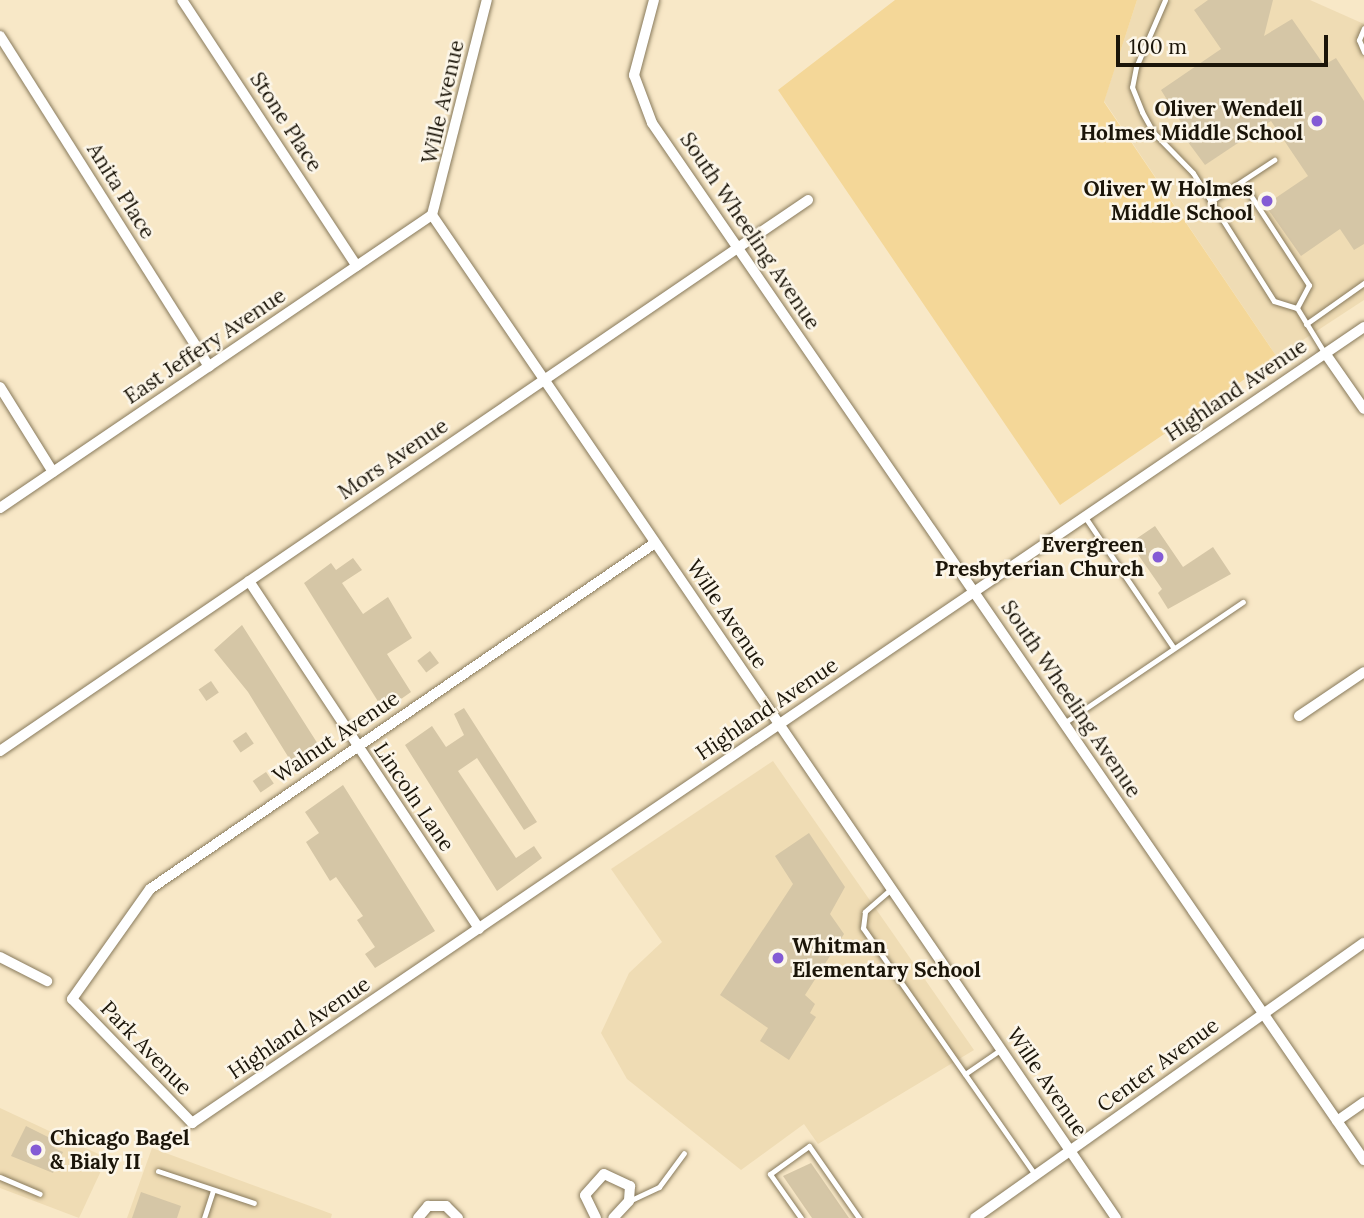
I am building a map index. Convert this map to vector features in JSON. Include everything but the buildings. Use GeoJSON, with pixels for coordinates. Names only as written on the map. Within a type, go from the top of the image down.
{"type":"FeatureCollection","features":[{"type":"Feature","properties":{"kind":"street","name":"Stone Place"},"geometry":{"type":"LineString","coordinates":[[182,0],[357,266]]}},
{"type":"Feature","properties":{"kind":"street","name":"Wille Avenue"},"geometry":{"type":"LineString","coordinates":[[486,0],[432,215],[1116,1218]]}},
{"type":"Feature","properties":{"kind":"street","name":"South Wheeling Avenue"},"geometry":{"type":"LineString","coordinates":[[654,0],[634,75],[652,123],[1364,1160]]}},
{"type":"Feature","properties":{"kind":"street","name":"Anita Place"},"geometry":{"type":"LineString","coordinates":[[0,36],[209,366]]}},
{"type":"Feature","properties":{"kind":"street","name":"Mors Avenue"},"geometry":{"type":"LineString","coordinates":[[0,751],[808,200]]}},
{"type":"Feature","properties":{"kind":"street","name":"East Jeffery Avenue"},"geometry":{"type":"LineString","coordinates":[[0,508],[432,215]]}},
{"type":"Feature","properties":{"kind":"street","name":"Highland Avenue"},"geometry":{"type":"LineString","coordinates":[[192,1123],[1364,327]]}},
{"type":"Feature","properties":{"kind":"street"},"geometry":{"type":"LineString","coordinates":[[1325,353],[1364,409]]}},
{"type":"Feature","properties":{"kind":"street"},"geometry":{"type":"LineString","coordinates":[[0,387],[53,472]]}},
{"type":"Feature","properties":{"kind":"street","name":"Walnut Avenue"},"geometry":{"type":"LineString","coordinates":[[72,999],[149,890],[655,543]]}},
{"type":"Feature","properties":{"kind":"street","name":"Lincoln Lane"},"geometry":{"type":"LineString","coordinates":[[249,581],[479,929]]}},
{"type":"Feature","properties":{"kind":"street"},"geometry":{"type":"LineString","coordinates":[[1299,716],[1364,672]]}},
{"type":"Feature","properties":{"kind":"street","name":"Center Avenue"},"geometry":{"type":"LineString","coordinates":[[975,1218],[1364,943]]}},
{"type":"Feature","properties":{"kind":"street"},"geometry":{"type":"LineString","coordinates":[[0,957],[47,981]]}},
{"type":"Feature","properties":{"kind":"street","name":"Park Avenue"},"geometry":{"type":"LineString","coordinates":[[72,999],[192,1123]]}},
{"type":"Feature","properties":{"kind":"street"},"geometry":{"type":"LineString","coordinates":[[1337,1121],[1364,1102]]}},
{"type":"Feature","properties":{"kind":"street"},"geometry":{"type":"LineString","coordinates":[[597,1218],[585,1195],[604,1174],[630,1186],[629,1201],[613,1218]]}},
{"type":"Feature","properties":{"kind":"street"},"geometry":{"type":"LineString","coordinates":[[418,1218],[428,1206],[446,1206],[458,1218]]}},
{"type":"Feature","properties":{"kind":"lane"},"geometry":{"type":"LineString","coordinates":[[1166,0],[1132,87],[1153,132],[1193,173],[1274,301],[1297,309],[1325,353]]}},
{"type":"Feature","properties":{"kind":"lane"},"geometry":{"type":"LineString","coordinates":[[1364,28],[1359,40],[1364,52]]}},
{"type":"Feature","properties":{"kind":"lane"},"geometry":{"type":"LineString","coordinates":[[1210,202],[1274,160]]}},
{"type":"Feature","properties":{"kind":"lane"},"geometry":{"type":"LineString","coordinates":[[1242,182],[1309,285],[1297,309]]}},
{"type":"Feature","properties":{"kind":"lane"},"geometry":{"type":"LineString","coordinates":[[1306,324],[1364,283]]}},
{"type":"Feature","properties":{"kind":"lane"},"geometry":{"type":"LineString","coordinates":[[1085,516],[1173,647]]}},
{"type":"Feature","properties":{"kind":"lane"},"geometry":{"type":"LineString","coordinates":[[1064,723],[1243,602]]}},
{"type":"Feature","properties":{"kind":"lane"},"geometry":{"type":"LineString","coordinates":[[891,888],[865,912],[863,928],[1035,1175]]}},
{"type":"Feature","properties":{"kind":"lane"},"geometry":{"type":"LineString","coordinates":[[965,1074],[1001,1049]]}},
{"type":"Feature","properties":{"kind":"lane"},"geometry":{"type":"LineString","coordinates":[[801,1218],[770,1174],[808,1146],[859,1218]]}},
{"type":"Feature","properties":{"kind":"lane"},"geometry":{"type":"LineString","coordinates":[[629,1201],[659,1187],[684,1153]]}},
{"type":"Feature","properties":{"kind":"lane"},"geometry":{"type":"LineString","coordinates":[[158,1171],[254,1203]]}},
{"type":"Feature","properties":{"kind":"lane"},"geometry":{"type":"LineString","coordinates":[[0,1177],[40,1194]]}},
{"type":"Feature","properties":{"kind":"lane"},"geometry":{"type":"LineString","coordinates":[[204,1218],[214,1190]]}},
{"type":"Feature","properties":{"kind":"shaded area"},"geometry":{"type":"Polygon","coordinates":[[[895,0],[1137,0],[1104,102],[1277,357],[1060,505],[778,90],[895,0]]]}},
{"type":"Feature","properties":{"kind":"shaded area","name":"Oliver W Holmes Middle School"},"geometry":{"type":"Polygon","coordinates":[[[1137,0],[1310,0],[1364,24],[1364,300],[1277,357],[1104,101],[1137,0]]]}},
{"type":"Feature","properties":{"kind":"shaded area","name":"Whitman Elementary School"},"geometry":{"type":"Polygon","coordinates":[[[773,761],[974,1050],[818,1144],[804,1124],[741,1170],[627,1079],[601,1033],[629,973],[662,942],[611,869],[773,761]]]}},
{"type":"Feature","properties":{"kind":"shaded area"},"geometry":{"type":"Polygon","coordinates":[[[0,1108],[107,1158],[79,1218],[0,1188],[0,1108]]]}},
{"type":"Feature","properties":{"kind":"shaded area"},"geometry":{"type":"Polygon","coordinates":[[[152,1148],[332,1214],[331,1218],[127,1218],[152,1148]]]}},
{"type":"Feature","properties":{"kind":"place","name":"Oliver Wendell Holmes Middle School"},"geometry":{"type":"Point","coordinates":[1317,121]}},
{"type":"Feature","properties":{"kind":"place","name":"Oliver W Holmes Middle School"},"geometry":{"type":"Point","coordinates":[1267,201]}},
{"type":"Feature","properties":{"kind":"place","name":"Evergreen Presbyterian Church"},"geometry":{"type":"Point","coordinates":[1158,557]}},
{"type":"Feature","properties":{"kind":"place","name":"Whitman Elementary School"},"geometry":{"type":"Point","coordinates":[778,958]}},
{"type":"Feature","properties":{"kind":"place","name":"Chicago Bagel & Bialy II"},"geometry":{"type":"Point","coordinates":[36,1150]}}]}
